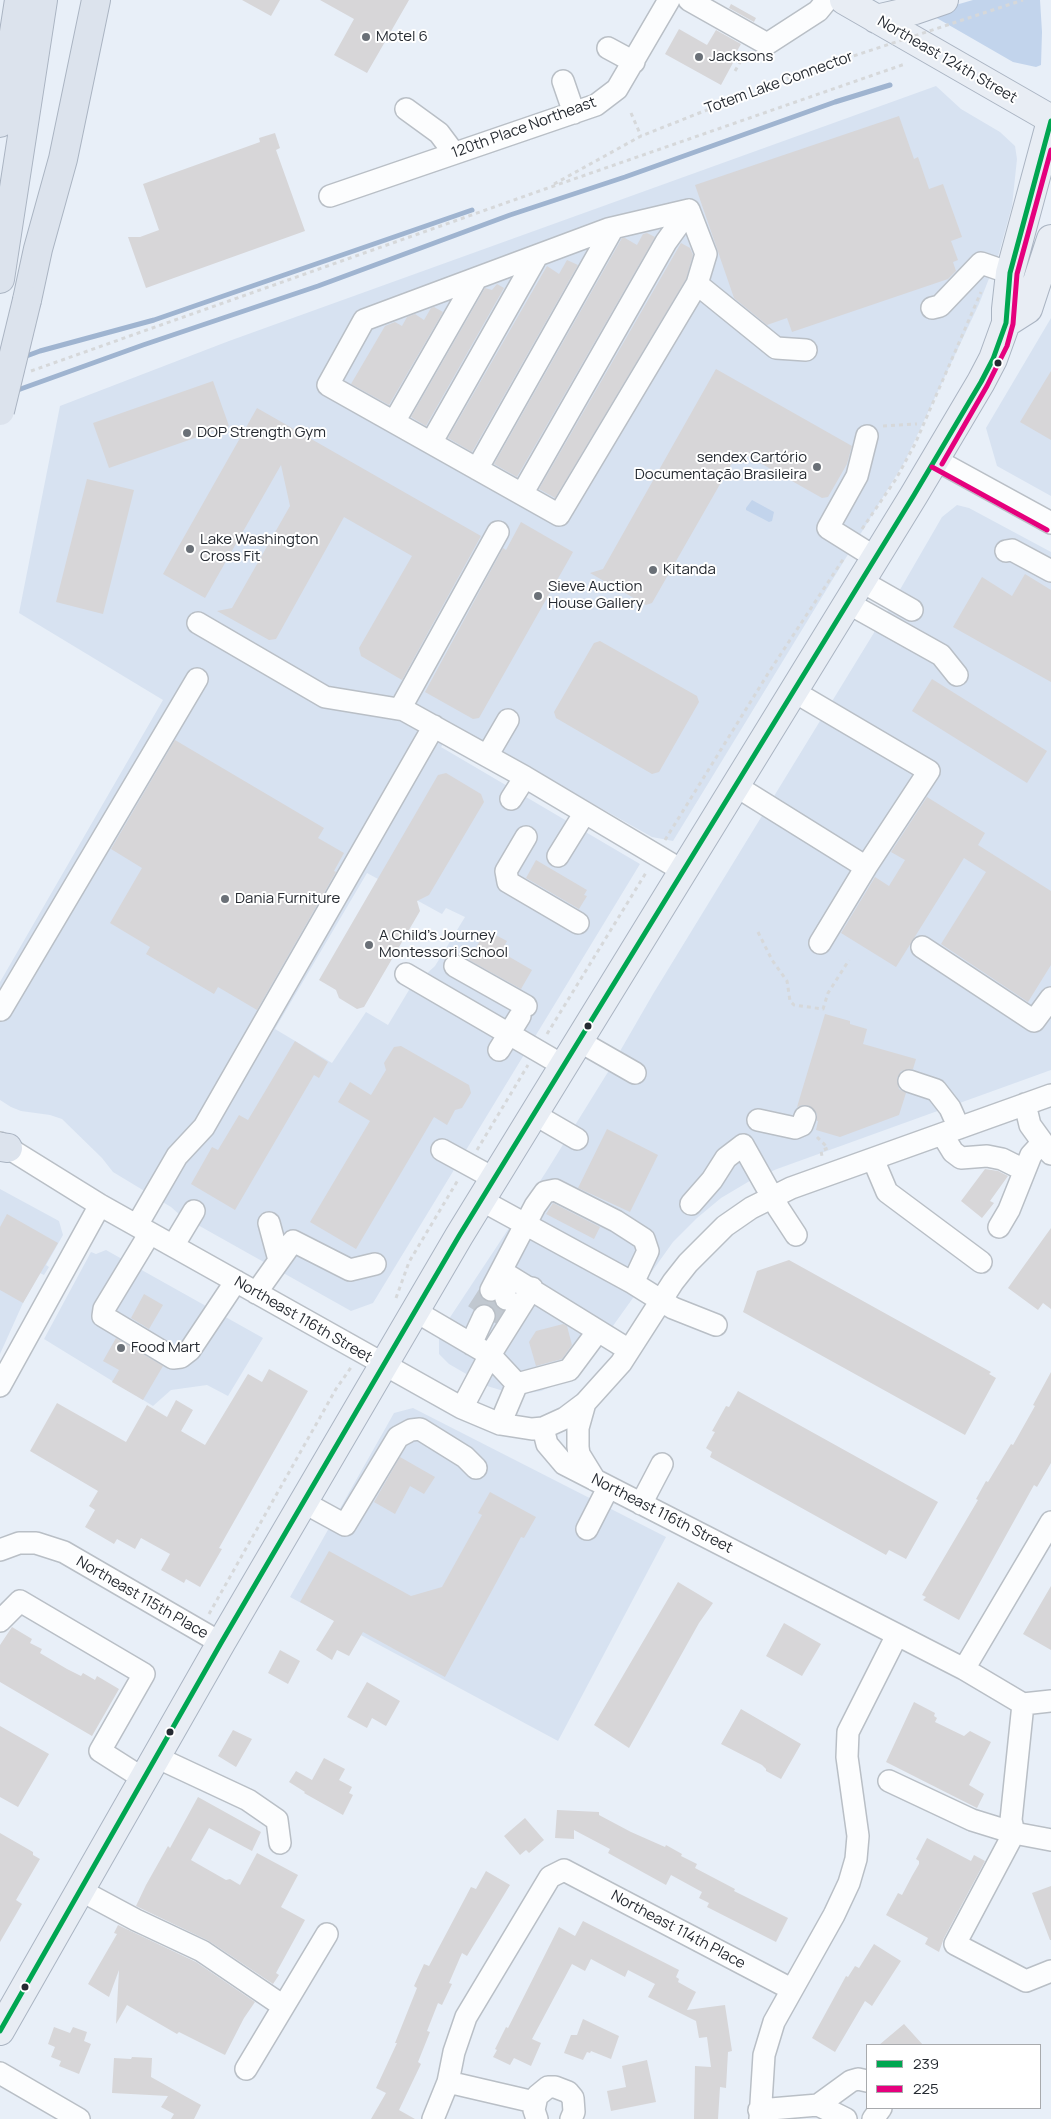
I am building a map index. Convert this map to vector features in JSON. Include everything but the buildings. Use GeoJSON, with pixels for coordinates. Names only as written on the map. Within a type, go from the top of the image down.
{"type":"FeatureCollection","features":[{"type":"Feature","properties":{"kind":"highway"},"geometry":{"type":"LineString","coordinates":[[0,123],[19,0]]}},
{"type":"Feature","properties":{"kind":"highway"},"geometry":{"type":"LineString","coordinates":[[0,279],[43,0]]}},
{"type":"Feature","properties":{"kind":"highway"},"geometry":{"type":"LineString","coordinates":[[0,411],[38,249],[63,158],[96,0]]}},
{"type":"Feature","properties":{"kind":"highway"},"geometry":{"type":"LineString","coordinates":[[90,26],[102,0]]}},
{"type":"Feature","properties":{"kind":"main road","name":"Northeast 124th Street"},"geometry":{"type":"LineString","coordinates":[[844,0],[1051,120]]}},
{"type":"Feature","properties":{"kind":"main road"},"geometry":{"type":"LineString","coordinates":[[876,20],[944,0]]}},
{"type":"Feature","properties":{"kind":"main road"},"geometry":{"type":"LineString","coordinates":[[0,2031],[382,1365],[403,1309],[488,1189],[682,870],[736,786],[936,460],[981,382],[993,359],[1006,323],[1006,309],[990,263],[1051,120]]}},
{"type":"Feature","properties":{"kind":"main road"},"geometry":{"type":"LineString","coordinates":[[1006,323],[1028,309],[1051,238]]}},
{"type":"Feature","properties":{"kind":"street","name":"120th Place Northeast"},"geometry":{"type":"LineString","coordinates":[[330,196],[596,105],[616,89],[634,62],[669,0]]}},
{"type":"Feature","properties":{"kind":"street"},"geometry":{"type":"LineString","coordinates":[[689,0],[767,44],[818,10],[827,0]]}},
{"type":"Feature","properties":{"kind":"street"},"geometry":{"type":"LineString","coordinates":[[608,48],[634,62]]}},
{"type":"Feature","properties":{"kind":"street"},"geometry":{"type":"LineString","coordinates":[[563,81],[574,112]]}},
{"type":"Feature","properties":{"kind":"street"},"geometry":{"type":"LineString","coordinates":[[406,110],[439,133],[454,153]]}},
{"type":"Feature","properties":{"kind":"street"},"geometry":{"type":"LineString","coordinates":[[689,210],[706,254],[697,284],[559,515],[328,385],[364,320],[613,228],[689,210]]}},
{"type":"Feature","properties":{"kind":"street"},"geometry":{"type":"LineString","coordinates":[[522,494],[666,242],[689,210]]}},
{"type":"Feature","properties":{"kind":"street"},"geometry":{"type":"LineString","coordinates":[[477,469],[613,228]]}},
{"type":"Feature","properties":{"kind":"street"},"geometry":{"type":"LineString","coordinates":[[431,443],[537,256]]}},
{"type":"Feature","properties":{"kind":"street"},"geometry":{"type":"LineString","coordinates":[[932,308],[940,306],[990,263]]}},
{"type":"Feature","properties":{"kind":"street"},"geometry":{"type":"LineString","coordinates":[[394,422],[476,279]]}},
{"type":"Feature","properties":{"kind":"street"},"geometry":{"type":"LineString","coordinates":[[697,284],[776,348],[806,350]]}},
{"type":"Feature","properties":{"kind":"street"},"geometry":{"type":"LineString","coordinates":[[867,436],[856,476],[828,528],[876,558]]}},
{"type":"Feature","properties":{"kind":"street"},"geometry":{"type":"LineString","coordinates":[[936,460],[1051,523]]}},
{"type":"Feature","properties":{"kind":"street"},"geometry":{"type":"LineString","coordinates":[[400,709],[498,532]]}},
{"type":"Feature","properties":{"kind":"street"},"geometry":{"type":"LineString","coordinates":[[1006,551],[1012,550],[1049,565]]}},
{"type":"Feature","properties":{"kind":"street"},"geometry":{"type":"LineString","coordinates":[[855,592],[912,610]]}},
{"type":"Feature","properties":{"kind":"street"},"geometry":{"type":"LineString","coordinates":[[855,592],[941,655],[956,675]]}},
{"type":"Feature","properties":{"kind":"street"},"geometry":{"type":"LineString","coordinates":[[198,624],[325,698],[404,710],[525,777],[584,814],[682,870]]}},
{"type":"Feature","properties":{"kind":"street"},"geometry":{"type":"LineString","coordinates":[[1,1010],[197,679]]}},
{"type":"Feature","properties":{"kind":"street"},"geometry":{"type":"LineString","coordinates":[[793,691],[929,771],[866,866],[820,943]]}},
{"type":"Feature","properties":{"kind":"street"},"geometry":{"type":"LineString","coordinates":[[487,756],[508,720]]}},
{"type":"Feature","properties":{"kind":"street"},"geometry":{"type":"LineString","coordinates":[[236,1282],[190,1350],[181,1357],[173,1358],[102,1316],[177,1156],[208,1120],[434,726]]}},
{"type":"Feature","properties":{"kind":"street"},"geometry":{"type":"LineString","coordinates":[[512,799],[525,777]]}},
{"type":"Feature","properties":{"kind":"street"},"geometry":{"type":"LineString","coordinates":[[736,786],[866,866]]}},
{"type":"Feature","properties":{"kind":"street"},"geometry":{"type":"LineString","coordinates":[[558,856],[584,814]]}},
{"type":"Feature","properties":{"kind":"street"},"geometry":{"type":"LineString","coordinates":[[526,837],[506,871],[508,882],[578,923]]}},
{"type":"Feature","properties":{"kind":"street"},"geometry":{"type":"LineString","coordinates":[[922,947],[1034,1021],[1051,998]]}},
{"type":"Feature","properties":{"kind":"street"},"geometry":{"type":"LineString","coordinates":[[455,966],[513,1027],[538,1050],[564,1066]]}},
{"type":"Feature","properties":{"kind":"street"},"geometry":{"type":"LineString","coordinates":[[406,974],[513,1027]]}},
{"type":"Feature","properties":{"kind":"street"},"geometry":{"type":"LineString","coordinates":[[579,1041],[635,1073]]}},
{"type":"Feature","properties":{"kind":"street"},"geometry":{"type":"LineString","coordinates":[[909,1081],[936,1090],[950,1108],[952,1152],[961,1158],[987,1156],[1002,1159],[1024,1170]]}},
{"type":"Feature","properties":{"kind":"street"},"geometry":{"type":"LineString","coordinates":[[543,1428],[564,1418],[585,1403],[630,1350],[688,1263],[725,1226],[750,1208],[791,1188],[1051,1095]]}},
{"type":"Feature","properties":{"kind":"street"},"geometry":{"type":"LineString","coordinates":[[999,1227],[1009,1210],[1031,1155],[1047,1149],[1030,1125],[1025,1104]]}},
{"type":"Feature","properties":{"kind":"street"},"geometry":{"type":"LineString","coordinates":[[534,1114],[577,1139]]}},
{"type":"Feature","properties":{"kind":"street"},"geometry":{"type":"LineString","coordinates":[[758,1120],[795,1128],[802,1126],[805,1117]]}},
{"type":"Feature","properties":{"kind":"street"},"geometry":{"type":"LineString","coordinates":[[692,1204],[712,1180],[726,1158],[743,1145],[796,1235]]}},
{"type":"Feature","properties":{"kind":"street","name":"Northeast 116th Street"},"geometry":{"type":"LineString","coordinates":[[3,1146],[100,1205],[382,1365],[462,1408],[500,1424],[521,1428],[543,1428],[548,1444],[558,1459],[564,1464],[964,1669],[1023,1704]]}},
{"type":"Feature","properties":{"kind":"street"},"geometry":{"type":"LineString","coordinates":[[442,1150],[468,1164],[488,1189],[525,1226],[633,1283],[680,1312],[716,1325]]}},
{"type":"Feature","properties":{"kind":"street"},"geometry":{"type":"LineString","coordinates":[[873,1159],[887,1192],[981,1262]]}},
{"type":"Feature","properties":{"kind":"street"},"geometry":{"type":"LineString","coordinates":[[502,1297],[501,1271],[545,1192],[556,1190],[607,1216],[644,1238],[648,1251],[633,1283]]}},
{"type":"Feature","properties":{"kind":"street"},"geometry":{"type":"LineString","coordinates":[[0,1386],[100,1205]]}},
{"type":"Feature","properties":{"kind":"street"},"geometry":{"type":"LineString","coordinates":[[174,1246],[194,1211]]}},
{"type":"Feature","properties":{"kind":"street"},"geometry":{"type":"LineString","coordinates":[[269,1223],[279,1260]]}},
{"type":"Feature","properties":{"kind":"street"},"geometry":{"type":"LineString","coordinates":[[256,1293],[293,1241],[350,1270],[375,1264]]}},
{"type":"Feature","properties":{"kind":"street"},"geometry":{"type":"LineString","coordinates":[[501,1271],[532,1288],[630,1350]]}},
{"type":"Feature","properties":{"kind":"street"},"geometry":{"type":"LineString","coordinates":[[462,1408],[490,1355],[532,1288]]}},
{"type":"Feature","properties":{"kind":"street"},"geometry":{"type":"LineString","coordinates":[[403,1309],[473,1341],[490,1355],[517,1384]]}},
{"type":"Feature","properties":{"kind":"street"},"geometry":{"type":"LineString","coordinates":[[473,1341],[488,1319]]}},
{"type":"Feature","properties":{"kind":"street"},"geometry":{"type":"LineString","coordinates":[[517,1384],[569,1370],[598,1331]]}},
{"type":"Feature","properties":{"kind":"street"},"geometry":{"type":"LineString","coordinates":[[500,1424],[517,1384]]}},
{"type":"Feature","properties":{"kind":"street"},"geometry":{"type":"LineString","coordinates":[[585,1403],[578,1428],[579,1454],[601,1484],[587,1529]]}},
{"type":"Feature","properties":{"kind":"street"},"geometry":{"type":"LineString","coordinates":[[304,1502],[345,1525],[398,1438],[411,1430],[420,1429],[465,1457],[476,1468]]}},
{"type":"Feature","properties":{"kind":"street"},"geometry":{"type":"LineString","coordinates":[[641,1504],[662,1464]]}},
{"type":"Feature","properties":{"kind":"street"},"geometry":{"type":"LineString","coordinates":[[964,1669],[1051,1522]]}},
{"type":"Feature","properties":{"kind":"street","name":"Northeast 115th Place"},"geometry":{"type":"LineString","coordinates":[[0,1550],[20,1543],[36,1543],[64,1552],[221,1643]]}},
{"type":"Feature","properties":{"kind":"street"},"geometry":{"type":"LineString","coordinates":[[0,1621],[20,1601],[144,1674],[100,1752],[248,1800],[277,1820],[280,1842]]}},
{"type":"Feature","properties":{"kind":"street"},"geometry":{"type":"LineString","coordinates":[[866,2080],[850,2081],[818,2105],[760,2114],[764,2055],[774,2022],[850,1883],[856,1859],[858,1836],[847,1757],[848,1732],[897,1635]]}},
{"type":"Feature","properties":{"kind":"street"},"geometry":{"type":"LineString","coordinates":[[1051,1701],[1023,1704],[1011,1820],[1014,1832],[955,1944],[1026,1981],[1051,1971]]}},
{"type":"Feature","properties":{"kind":"street"},"geometry":{"type":"LineString","coordinates":[[889,1781],[972,1820],[1051,1840]]}},
{"type":"Feature","properties":{"kind":"street","name":"Northeast 114th Place"},"geometry":{"type":"LineString","coordinates":[[448,2082],[454,2052],[466,2017],[550,1878],[564,1870],[791,1989]]}},
{"type":"Feature","properties":{"kind":"street"},"geometry":{"type":"LineString","coordinates":[[80,1890],[136,1920],[202,1951],[283,2006]]}},
{"type":"Feature","properties":{"kind":"street"},"geometry":{"type":"LineString","coordinates":[[246,2069],[326,1934]]}},
{"type":"Feature","properties":{"kind":"street"},"geometry":{"type":"LineString","coordinates":[[0,2073],[79,2119]]}},
{"type":"Feature","properties":{"kind":"street"},"geometry":{"type":"LineString","coordinates":[[433,2119],[448,2082],[536,2111],[537,2096],[548,2087],[562,2088],[573,2098],[575,2105],[571,2119]]}},
{"type":"Feature","properties":{"kind":"street"},"geometry":{"type":"LineString","coordinates":[[818,2105],[846,2119]]}},
{"type":"Feature","properties":{"kind":"path","name":"Totem Lake Connector"},"geometry":{"type":"LineString","coordinates":[[545,189],[641,136],[793,76],[1023,0]]}},
{"type":"Feature","properties":{"kind":"path"},"geometry":{"type":"LineString","coordinates":[[735,71],[742,59]]}},
{"type":"Feature","properties":{"kind":"path"},"geometry":{"type":"LineString","coordinates":[[26,373],[905,64]]}},
{"type":"Feature","properties":{"kind":"path"},"geometry":{"type":"LineString","coordinates":[[632,113],[641,136]]}},
{"type":"Feature","properties":{"kind":"path"},"geometry":{"type":"LineString","coordinates":[[403,1309],[412,1258],[769,672],[896,479],[915,444],[990,263]]}},
{"type":"Feature","properties":{"kind":"path"},"geometry":{"type":"LineString","coordinates":[[867,436],[885,424],[917,424]]}},
{"type":"Feature","properties":{"kind":"path"},"geometry":{"type":"LineString","coordinates":[[758,932],[772,960],[787,981],[790,1002],[794,1005],[822,1009],[828,993],[849,960]]}},
{"type":"Feature","properties":{"kind":"path"},"geometry":{"type":"LineString","coordinates":[[822,1156],[820,1151],[828,1148]]}},
{"type":"Feature","properties":{"kind":"path"},"geometry":{"type":"LineString","coordinates":[[218,1596],[336,1389]]}},
{"type":"Feature","properties":{"kind":"shaded area"},"geometry":{"type":"Polygon","coordinates":[[[973,0],[1040,0],[1042,32],[1041,65],[1036,67],[1013,62],[928,13],[973,0]]]}},
{"type":"Feature","properties":{"kind":"shaded area"},"geometry":{"type":"Polygon","coordinates":[[[936,86],[961,109],[1000,132],[1015,146],[1017,159],[1012,206],[999,253],[979,304],[905,461],[673,841],[652,837],[455,726],[441,747],[640,864],[373,1303],[351,1311],[180,1215],[171,1207],[113,1172],[102,1158],[62,1119],[50,1115],[21,1111],[0,1100],[0,982],[163,700],[19,613],[60,406],[229,341],[936,86]],[[367,873],[275,1029],[332,1063],[366,1012],[388,1025],[409,990],[435,966],[465,917],[446,908],[442,914],[367,873]]]}},
{"type":"Feature","properties":{"kind":"shaded area"},"geometry":{"type":"Polygon","coordinates":[[[1051,318],[1051,496],[997,466],[986,428],[1051,318]]]}},
{"type":"Feature","properties":{"kind":"shaded area"},"geometry":{"type":"Polygon","coordinates":[[[752,500],[774,512],[772,521],[769,522],[746,510],[752,500]]]}},
{"type":"Feature","properties":{"kind":"shaded area"},"geometry":{"type":"Polygon","coordinates":[[[957,505],[969,508],[1051,552],[1051,1070],[753,1179],[721,1198],[673,1242],[595,1351],[562,1382],[541,1391],[517,1395],[487,1386],[449,1364],[439,1354],[439,1334],[546,1172],[608,1072],[653,994],[894,600],[942,517],[957,505]]]}},
{"type":"Feature","properties":{"kind":"shaded area"},"geometry":{"type":"Polygon","coordinates":[[[0,1189],[59,1221],[63,1235],[46,1265],[49,1267],[44,1275],[40,1273],[23,1303],[0,1354],[0,1189]]]}},
{"type":"Feature","properties":{"kind":"shaded area"},"geometry":{"type":"Polygon","coordinates":[[[106,1250],[263,1338],[228,1396],[207,1385],[171,1390],[153,1406],[44,1339],[91,1252],[96,1254],[106,1250]]]}},
{"type":"Feature","properties":{"kind":"shaded area"},"geometry":{"type":"Polygon","coordinates":[[[413,1408],[666,1537],[558,1741],[290,1597],[394,1413],[413,1408]]]}},
{"type":"Feature","properties":{"kind":"waterway"},"geometry":{"type":"LineString","coordinates":[[15,391],[143,345],[318,286],[510,215],[625,177],[835,102],[890,85]]}},
{"type":"Feature","properties":{"kind":"waterway"},"geometry":{"type":"LineString","coordinates":[[21,358],[40,351],[154,320],[472,210]]}},
{"type":"Feature","properties":{"kind":"tunnel"},"geometry":{"type":"LineString","coordinates":[[477,1312],[491,1290]]}},
{"type":"Feature","properties":{"kind":"tunnel"},"geometry":{"type":"LineString","coordinates":[[492,1321],[506,1299]]}},
{"type":"Feature","properties":{"kind":"transit line","name":"239"},"geometry":{"type":"LineString","coordinates":[[0,2031],[221,1643],[459,1236],[914,495],[981,382],[993,359],[1006,323],[1010,273],[1051,121]]}},
{"type":"Feature","properties":{"kind":"transit line","name":"225"},"geometry":{"type":"LineString","coordinates":[[942,464],[987,386],[1007,346],[1013,324],[1017,274],[1051,150]]}},
{"type":"Feature","properties":{"kind":"transit line","name":"225"},"geometry":{"type":"LineString","coordinates":[[932,467],[1047,530]]}},
{"type":"Feature","properties":{"kind":"place","name":"Motel 6"},"geometry":{"type":"Point","coordinates":[366,37]}},
{"type":"Feature","properties":{"kind":"place","name":"Jacksons"},"geometry":{"type":"Point","coordinates":[699,57]}},
{"type":"Feature","properties":{"kind":"place","name":"DOP Strength Gym"},"geometry":{"type":"Point","coordinates":[187,433]}},
{"type":"Feature","properties":{"kind":"place","name":"sendex Cartório Documentação Brasileira"},"geometry":{"type":"Point","coordinates":[817,467]}},
{"type":"Feature","properties":{"kind":"place","name":"Lake Washington Cross Fit"},"geometry":{"type":"Point","coordinates":[190,549]}},
{"type":"Feature","properties":{"kind":"place","name":"Kitanda"},"geometry":{"type":"Point","coordinates":[653,570]}},
{"type":"Feature","properties":{"kind":"place","name":"Sieve Auction House Gallery"},"geometry":{"type":"Point","coordinates":[538,596]}},
{"type":"Feature","properties":{"kind":"place","name":"Dania Furniture"},"geometry":{"type":"Point","coordinates":[225,899]}},
{"type":"Feature","properties":{"kind":"place","name":"A Child’s Journey Montessori School"},"geometry":{"type":"Point","coordinates":[369,945]}},
{"type":"Feature","properties":{"kind":"place","name":"Food Mart"},"geometry":{"type":"Point","coordinates":[121,1348]}}]}
